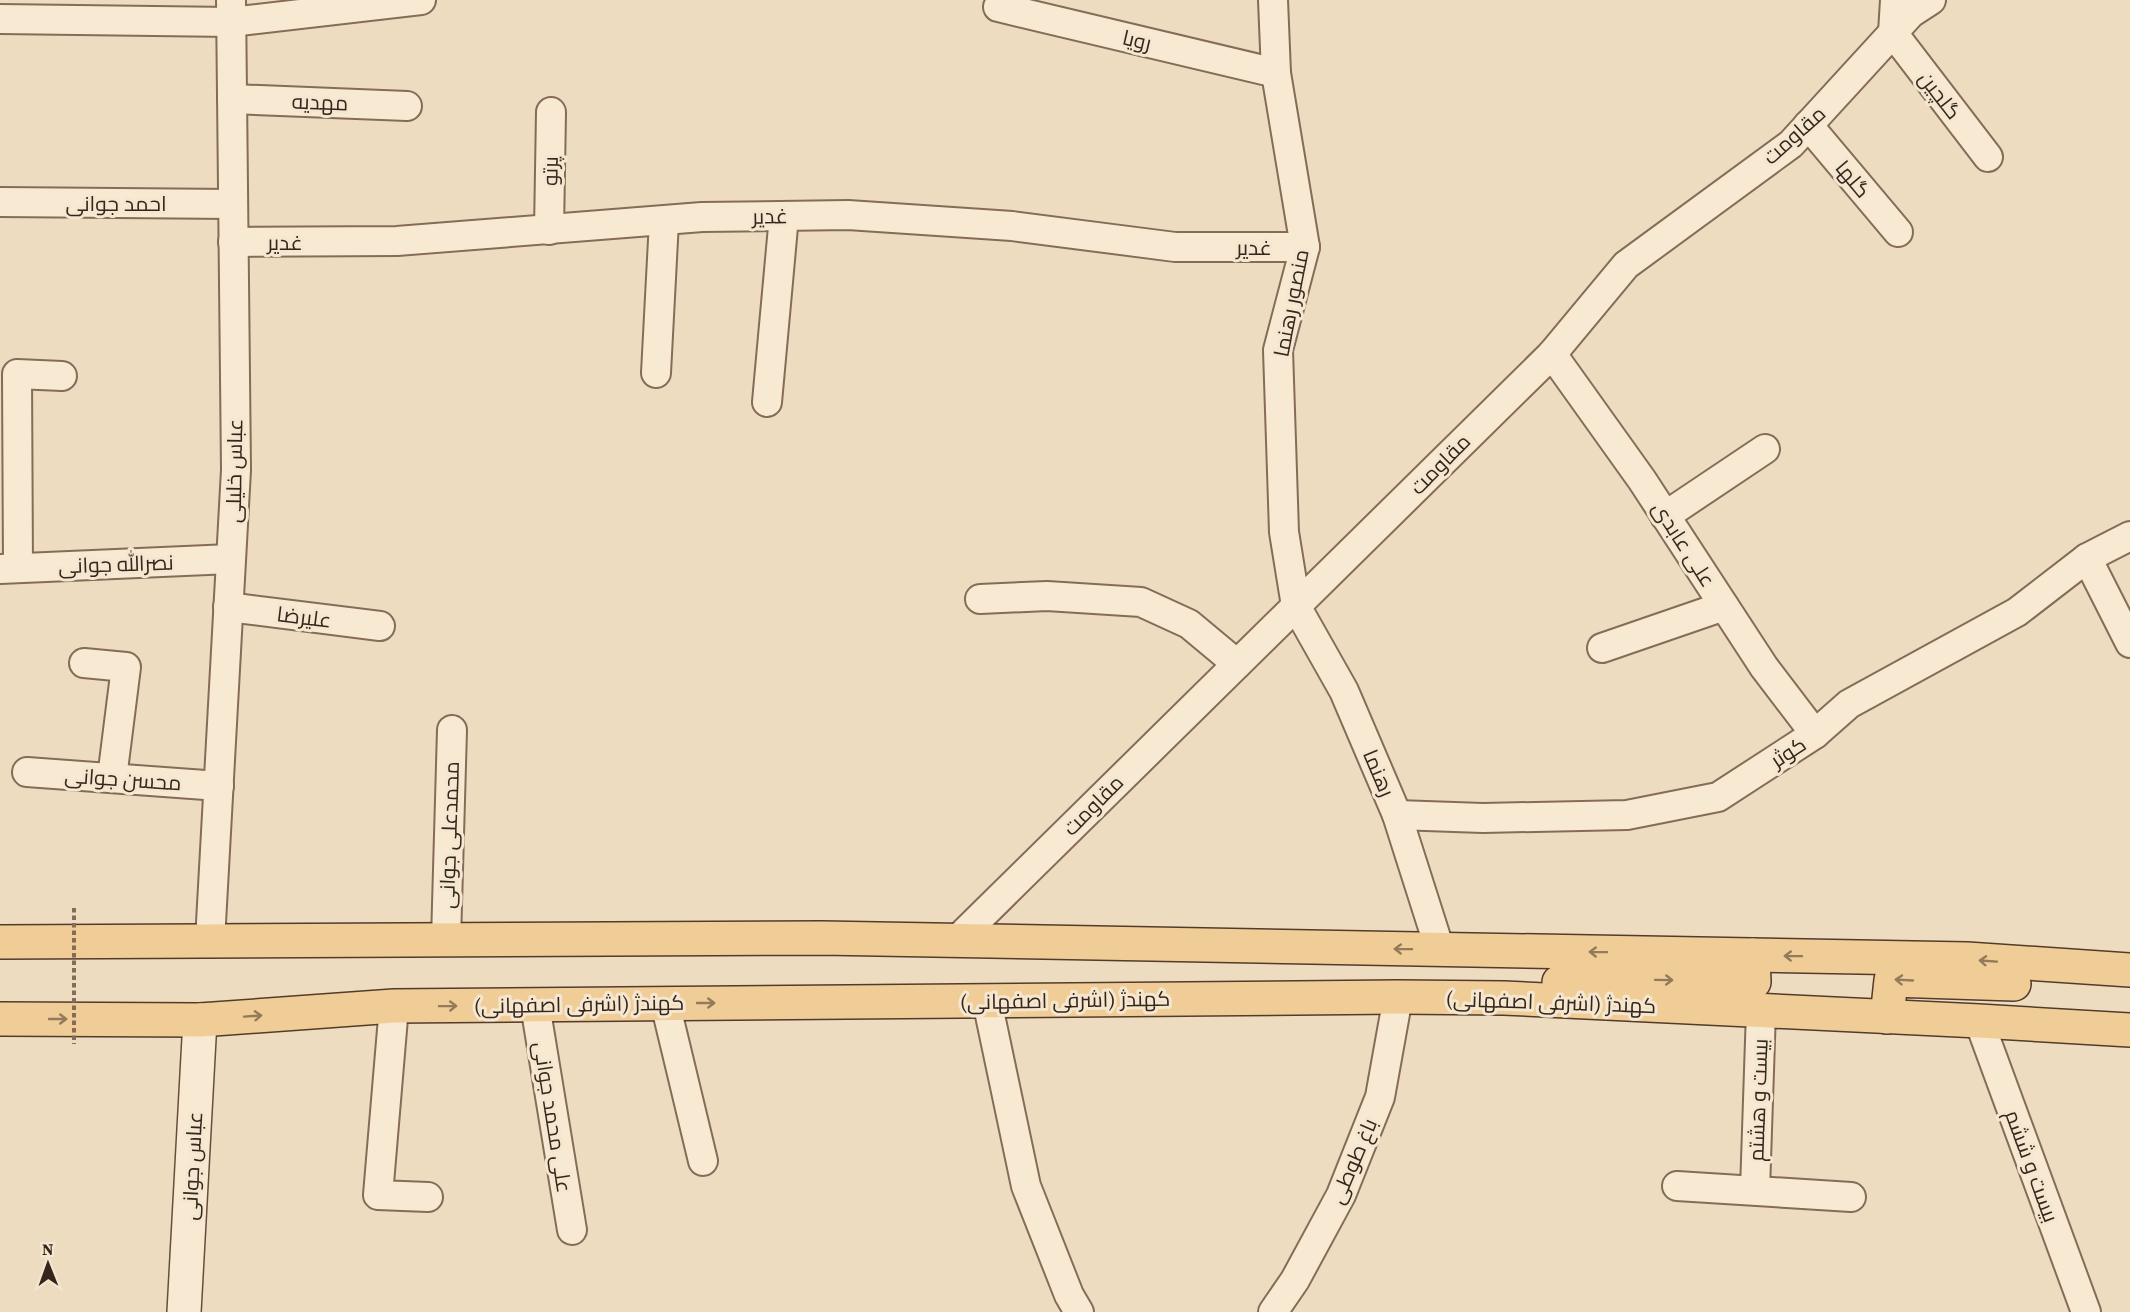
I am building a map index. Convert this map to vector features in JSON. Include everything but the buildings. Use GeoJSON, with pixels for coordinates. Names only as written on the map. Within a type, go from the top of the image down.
{"type":"FeatureCollection","features":[{"type":"Feature","properties":{"kind":"main road"},"geometry":{"type":"LineString","coordinates":[[0,942],[822,938],[1967,959],[2130,970]]}},
{"type":"Feature","properties":{"kind":"main road"},"geometry":{"type":"LineString","coordinates":[[1504,999],[1528,987],[1571,981],[1754,982],[1753,955]]}},
{"type":"Feature","properties":{"kind":"main road"},"geometry":{"type":"LineString","coordinates":[[1887,1017],[1891,980],[2130,985]]}},
{"type":"Feature","properties":{"kind":"main road","name":"کهندژ (اشرفی اصفهانی)"},"geometry":{"type":"LineString","coordinates":[[0,1019],[200,1020],[394,1006],[1398,997],[1504,999],[2130,1030]]}},
{"type":"Feature","properties":{"kind":"street"},"geometry":{"type":"LineString","coordinates":[[0,18],[231,11],[421,0]]}},
{"type":"Feature","properties":{"kind":"street","name":"منصور رهنما"},"geometry":{"type":"LineString","coordinates":[[1273,0],[1276,73],[1305,248],[1278,350],[1284,532],[1296,606]]}},
{"type":"Feature","properties":{"kind":"street"},"geometry":{"type":"LineString","coordinates":[[1893,33],[1895,0]]}},
{"type":"Feature","properties":{"kind":"street","name":"مقاومت"},"geometry":{"type":"LineString","coordinates":[[956,941],[1552,354],[1626,265],[1791,144],[1911,13],[1931,0]]}},
{"type":"Feature","properties":{"kind":"street","name":"رویا"},"geometry":{"type":"LineString","coordinates":[[998,7],[1276,73]]}},
{"type":"Feature","properties":{"kind":"street","name":"عباس خلیلی"},"geometry":{"type":"LineString","coordinates":[[210,941],[236,470],[231,11]]}},
{"type":"Feature","properties":{"kind":"street","name":"گلچین"},"geometry":{"type":"LineString","coordinates":[[1893,33],[1988,157]]}},
{"type":"Feature","properties":{"kind":"street","name":"مهدیه"},"geometry":{"type":"LineString","coordinates":[[232,99],[407,106]]}},
{"type":"Feature","properties":{"kind":"street","name":"پرتو"},"geometry":{"type":"LineString","coordinates":[[549,230],[551,112]]}},
{"type":"Feature","properties":{"kind":"street","name":"گلها"},"geometry":{"type":"LineString","coordinates":[[1808,125],[1898,232]]}},
{"type":"Feature","properties":{"kind":"street","name":"احمد جوانی"},"geometry":{"type":"LineString","coordinates":[[0,202],[233,204]]}},
{"type":"Feature","properties":{"kind":"street","name":"غدیر"},"geometry":{"type":"LineString","coordinates":[[233,242],[397,242],[702,217],[848,215],[1012,226],[1175,248],[1305,248]]}},
{"type":"Feature","properties":{"kind":"street"},"geometry":{"type":"LineString","coordinates":[[767,402],[784,216]]}},
{"type":"Feature","properties":{"kind":"street"},"geometry":{"type":"LineString","coordinates":[[657,373],[664,221]]}},
{"type":"Feature","properties":{"kind":"street","name":"علی عابدی"},"geometry":{"type":"LineString","coordinates":[[1552,354],[1665,516],[1764,667],[1815,734]]}},
{"type":"Feature","properties":{"kind":"street"},"geometry":{"type":"LineString","coordinates":[[9,568],[17,374],[62,376]]}},
{"type":"Feature","properties":{"kind":"street"},"geometry":{"type":"LineString","coordinates":[[1665,516],[1765,449]]}},
{"type":"Feature","properties":{"kind":"street","name":"کوثر"},"geometry":{"type":"LineString","coordinates":[[1397,815],[1483,818],[1627,815],[1718,797],[1815,734],[1849,704],[2017,612],[2087,558],[2130,536]]}},
{"type":"Feature","properties":{"kind":"street"},"geometry":{"type":"LineString","coordinates":[[2087,558],[2130,643]]}},
{"type":"Feature","properties":{"kind":"street","name":"نصرالله جوانی"},"geometry":{"type":"LineString","coordinates":[[9,568],[231,559]]}},
{"type":"Feature","properties":{"kind":"street"},"geometry":{"type":"LineString","coordinates":[[980,599],[1047,596],[1141,602],[1189,624],[1238,664]]}},
{"type":"Feature","properties":{"kind":"street","name":"رهنما"},"geometry":{"type":"LineString","coordinates":[[1296,606],[1344,691],[1397,815],[1440,950]]}},
{"type":"Feature","properties":{"kind":"street"},"geometry":{"type":"LineString","coordinates":[[1602,648],[1724,606]]}},
{"type":"Feature","properties":{"kind":"street","name":"علیرضا"},"geometry":{"type":"LineString","coordinates":[[228,607],[380,627]]}},
{"type":"Feature","properties":{"kind":"street"},"geometry":{"type":"LineString","coordinates":[[84,663],[126,667],[112,778]]}},
{"type":"Feature","properties":{"kind":"street","name":"محمدعلی جوانی"},"geometry":{"type":"LineString","coordinates":[[446,940],[452,730]]}},
{"type":"Feature","properties":{"kind":"street","name":"محسن جوانی"},"geometry":{"type":"LineString","coordinates":[[27,772],[219,786]]}},
{"type":"Feature","properties":{"kind":"street","name":"باغ طوطی"},"geometry":{"type":"LineString","coordinates":[[1273,1312],[1295,1280],[1341,1195],[1380,1097],[1398,997]]}},
{"type":"Feature","properties":{"kind":"street"},"geometry":{"type":"LineString","coordinates":[[987,1001],[1026,1186],[1079,1312]]}},
{"type":"Feature","properties":{"kind":"street"},"geometry":{"type":"LineString","coordinates":[[664,1003],[703,1161]]}},
{"type":"Feature","properties":{"kind":"street","name":"علی محمد جوانی"},"geometry":{"type":"LineString","coordinates":[[535,1005],[572,1230]]}},
{"type":"Feature","properties":{"kind":"street"},"geometry":{"type":"LineString","coordinates":[[394,1006],[378,1195],[428,1197]]}},
{"type":"Feature","properties":{"kind":"street","name":"بیست و هشتم"},"geometry":{"type":"LineString","coordinates":[[1755,1190],[1761,1011]]}},
{"type":"Feature","properties":{"kind":"street","name":"عباس جوانی"},"geometry":{"type":"LineString","coordinates":[[184,1312],[200,1020]]}},
{"type":"Feature","properties":{"kind":"street","name":"بیست و ششم"},"geometry":{"type":"LineString","coordinates":[[1979,1021],[2086,1312]]}},
{"type":"Feature","properties":{"kind":"street"},"geometry":{"type":"LineString","coordinates":[[1677,1186],[1851,1197]]}},
{"type":"Feature","properties":{"kind":"path"},"geometry":{"type":"LineString","coordinates":[[74,908],[74,1044]]}}]}
